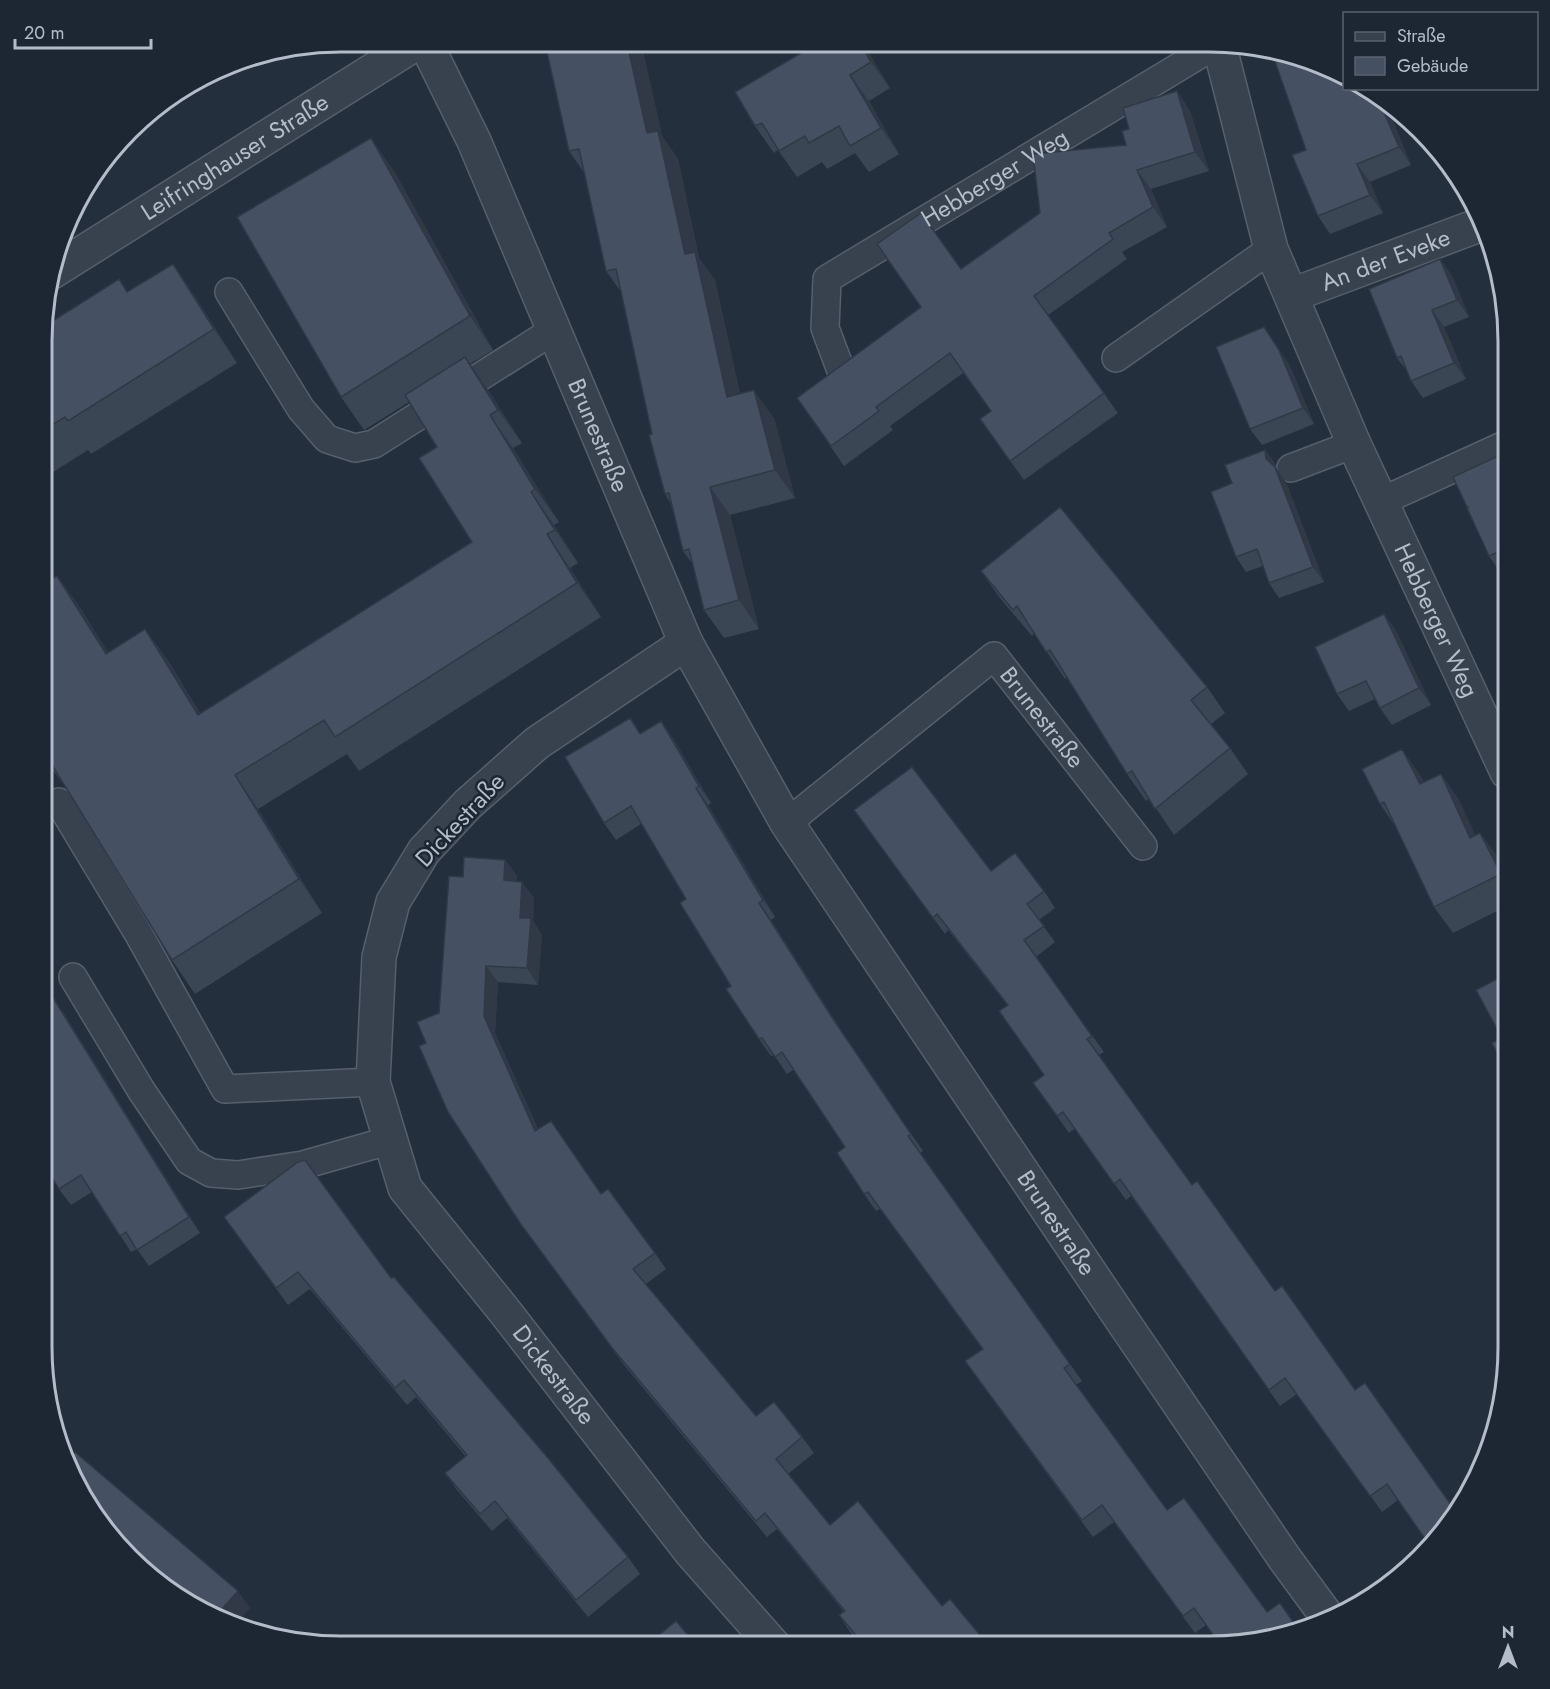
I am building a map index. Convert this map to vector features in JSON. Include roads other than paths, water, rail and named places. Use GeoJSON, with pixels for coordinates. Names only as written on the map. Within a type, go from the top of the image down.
{"type":"FeatureCollection","features":[{"type":"Feature","properties":{"kind":"street","name":"Leifringhauser Straße"},"geometry":{"type":"LineString","coordinates":[[63,265],[402,52]]}},
{"type":"Feature","properties":{"kind":"street","name":"Brunestraße"},"geometry":{"type":"LineString","coordinates":[[430,52],[474,141],[686,643],[787,823],[1148,1359],[1324,1613]]}},
{"type":"Feature","properties":{"kind":"street","name":"Hebberger Weg"},"geometry":{"type":"LineString","coordinates":[[1220,53],[1271,249],[1380,502],[1498,753]]}},
{"type":"Feature","properties":{"kind":"street","name":"An der Eveke"},"geometry":{"type":"LineString","coordinates":[[1292,295],[1474,227]]}},
{"type":"Feature","properties":{"kind":"street","name":"Dickestraße"},"geometry":{"type":"LineString","coordinates":[[686,643],[537,743],[468,804],[424,851],[393,902],[379,957],[374,1082],[405,1188],[506,1313],[690,1551],[765,1636]]}},
{"type":"Feature","properties":{"kind":"lane","name":"Hebberger Weg"},"geometry":{"type":"LineString","coordinates":[[843,376],[825,328],[827,279],[1205,52]]}},
{"type":"Feature","properties":{"kind":"lane"},"geometry":{"type":"LineString","coordinates":[[1116,358],[1271,249]]}},
{"type":"Feature","properties":{"kind":"lane"},"geometry":{"type":"LineString","coordinates":[[229,292],[301,409],[327,439],[355,448],[374,444],[554,330]]}},
{"type":"Feature","properties":{"kind":"lane"},"geometry":{"type":"LineString","coordinates":[[1292,468],[1354,444]]}},
{"type":"Feature","properties":{"kind":"lane"},"geometry":{"type":"LineString","coordinates":[[1380,502],[1498,448]]}},
{"type":"Feature","properties":{"kind":"lane","name":"Brunestraße"},"geometry":{"type":"LineString","coordinates":[[787,823],[994,656],[1143,846]]}},
{"type":"Feature","properties":{"kind":"lane"},"geometry":{"type":"LineString","coordinates":[[60,802],[138,933],[225,1089],[374,1082]]}},
{"type":"Feature","properties":{"kind":"lane"},"geometry":{"type":"LineString","coordinates":[[73,977],[141,1090],[189,1161],[211,1173],[238,1175],[303,1166],[391,1140]]}}]}
